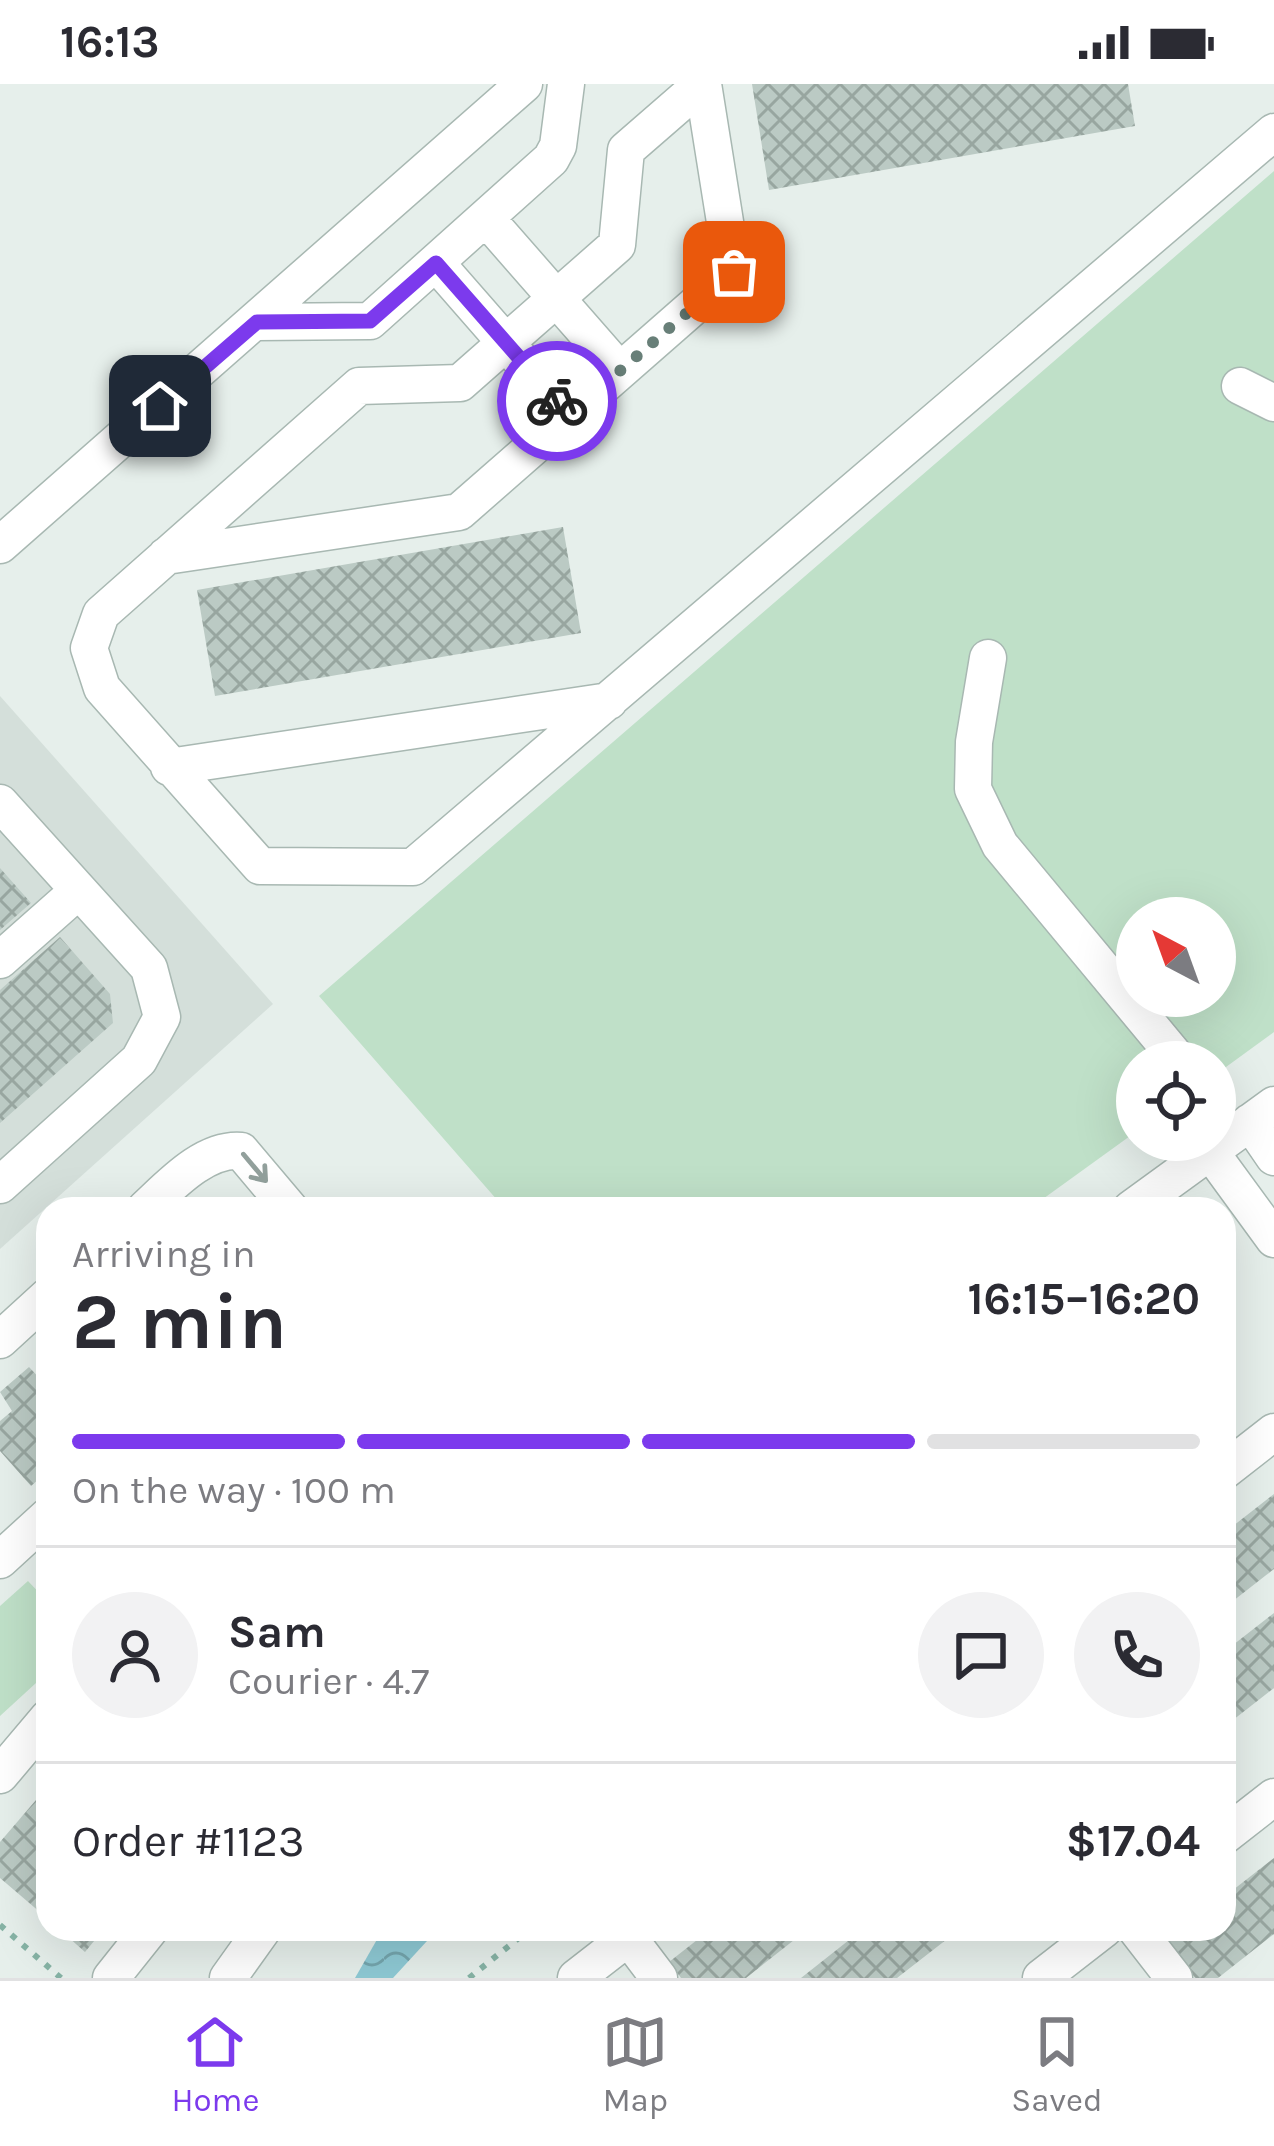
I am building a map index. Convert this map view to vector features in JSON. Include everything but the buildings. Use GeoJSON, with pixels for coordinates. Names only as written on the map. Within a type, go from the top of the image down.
{"type":"FeatureCollection","features":[{"type":"Feature","properties":{"kind":"street"},"geometry":{"type":"LineString","coordinates":[[0,545],[524,84]]}},
{"type":"Feature","properties":{"kind":"street"},"geometry":{"type":"LineString","coordinates":[[257,322],[370,321],[551,159],[558,146],[566,84]]}},
{"type":"Feature","properties":{"kind":"street"},"geometry":{"type":"LineString","coordinates":[[702,84],[626,151],[616,245],[460,383],[359,386],[101,614],[89,649],[102,688],[260,866],[412,867],[1274,132]]}},
{"type":"Feature","properties":{"kind":"street"},"geometry":{"type":"LineString","coordinates":[[166,556],[459,512],[734,272],[702,84]]}},
{"type":"Feature","properties":{"kind":"street"},"geometry":{"type":"LineString","coordinates":[[486,218],[620,371]]}},
{"type":"Feature","properties":{"kind":"street"},"geometry":{"type":"LineString","coordinates":[[436,263],[569,415]]}},
{"type":"Feature","properties":{"kind":"street"},"geometry":{"type":"LineString","coordinates":[[1240,386],[1274,403]]}},
{"type":"Feature","properties":{"kind":"street"},"geometry":{"type":"LineString","coordinates":[[988,658],[974,742],[973,788],[1000,845],[1163,1041]]}},
{"type":"Feature","properties":{"kind":"street"},"geometry":{"type":"LineString","coordinates":[[169,766],[613,700]]}},
{"type":"Feature","properties":{"kind":"street"},"geometry":{"type":"LineString","coordinates":[[0,803],[149,968],[162,1017],[139,1060],[0,1185]]}},
{"type":"Feature","properties":{"kind":"street"},"geometry":{"type":"LineString","coordinates":[[0,960],[78,891]]}},
{"type":"Feature","properties":{"kind":"street"},"geometry":{"type":"LineString","coordinates":[[1236,1124],[1274,1157]]}},
{"type":"Feature","properties":{"kind":"street"},"geometry":{"type":"LineString","coordinates":[[1236,1124],[1274,1239]]}},
{"type":"Feature","properties":{"kind":"street"},"geometry":{"type":"LineString","coordinates":[[160,1197],[202,1162],[231,1150],[241,1150],[280,1197]]}},
{"type":"Feature","properties":{"kind":"street"},"geometry":{"type":"LineString","coordinates":[[1146,1197],[1190,1161]]}},
{"type":"Feature","properties":{"kind":"street"},"geometry":{"type":"LineString","coordinates":[[0,1340],[36,1307]]}},
{"type":"Feature","properties":{"kind":"street"},"geometry":{"type":"LineString","coordinates":[[1236,1462],[1274,1432]]}},
{"type":"Feature","properties":{"kind":"street"},"geometry":{"type":"LineString","coordinates":[[0,1560],[36,1527]]}},
{"type":"Feature","properties":{"kind":"street"},"geometry":{"type":"LineString","coordinates":[[0,1775],[36,1732]]}},
{"type":"Feature","properties":{"kind":"street"},"geometry":{"type":"LineString","coordinates":[[1236,1827],[1274,1797]]}},
{"type":"Feature","properties":{"kind":"street"},"geometry":{"type":"LineString","coordinates":[[111,1978],[140,1941]]}},
{"type":"Feature","properties":{"kind":"street"},"geometry":{"type":"LineString","coordinates":[[228,1978],[254,1941]]}},
{"type":"Feature","properties":{"kind":"street"},"geometry":{"type":"LineString","coordinates":[[576,1978],[623,1941]]}},
{"type":"Feature","properties":{"kind":"street"},"geometry":{"type":"LineString","coordinates":[[638,1941],[659,1978]]}},
{"type":"Feature","properties":{"kind":"street"},"geometry":{"type":"LineString","coordinates":[[1041,1978],[1089,1941]]}},
{"type":"Feature","properties":{"kind":"street"},"geometry":{"type":"LineString","coordinates":[[1145,1941],[1174,1978]]}},
{"type":"Feature","properties":{"kind":"path"},"geometry":{"type":"LineString","coordinates":[[0,1924],[62,1978]]}},
{"type":"Feature","properties":{"kind":"path"},"geometry":{"type":"LineString","coordinates":[[470,1978],[515,1941]]}},
{"type":"Feature","properties":{"kind":"shaded area"},"geometry":{"type":"Polygon","coordinates":[[[0,696],[273,1004],[58,1197],[36,1197],[36,1217],[0,1249],[0,696]]]}},
{"type":"Feature","properties":{"kind":"green space"},"geometry":{"type":"Polygon","coordinates":[[[1274,171],[1274,1032],[1236,1060],[1236,1041],[1116,1041],[1116,1146],[1046,1197],[495,1197],[319,996],[1274,171]]]}},
{"type":"Feature","properties":{"kind":"green space"},"geometry":{"type":"Polygon","coordinates":[[[28,1581],[36,1589],[36,1683],[0,1716],[0,1606],[28,1581]]]}},
{"type":"Feature","properties":{"kind":"water"},"geometry":{"type":"Polygon","coordinates":[[[376,1941],[427,1941],[393,1978],[355,1978],[376,1941]]]}},
{"type":"Feature","properties":{"kind":"way so far"},"geometry":{"type":"LineString","coordinates":[[557,401],[569,415],[734,272]]}},
{"type":"Feature","properties":{"kind":"route"},"geometry":{"type":"LineString","coordinates":[[160,406],[257,322],[370,321],[436,263],[557,401]]}}]}
